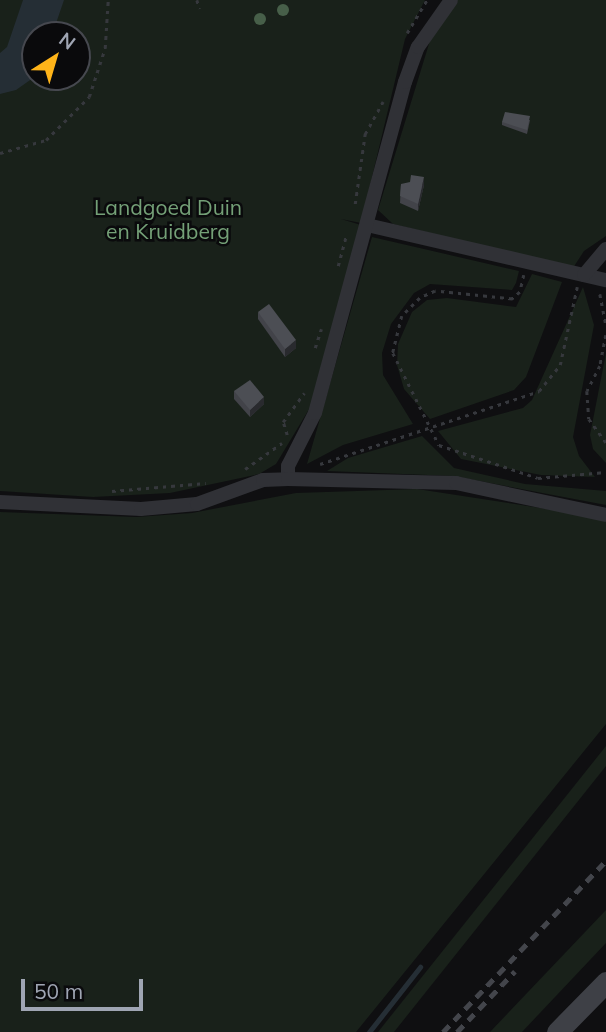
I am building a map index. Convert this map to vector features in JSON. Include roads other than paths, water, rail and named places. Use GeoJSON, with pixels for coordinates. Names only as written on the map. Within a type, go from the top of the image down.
{"type":"FeatureCollection","features":[{"type":"Feature","properties":{"kind":"street"},"geometry":{"type":"LineString","coordinates":[[288,479],[288,466],[315,413],[405,82],[418,47],[451,0]]}},
{"type":"Feature","properties":{"kind":"street"},"geometry":{"type":"LineString","coordinates":[[367,225],[606,280]]}},
{"type":"Feature","properties":{"kind":"street"},"geometry":{"type":"LineString","coordinates":[[584,275],[606,249]]}},
{"type":"Feature","properties":{"kind":"street"},"geometry":{"type":"LineString","coordinates":[[0,502],[141,509],[197,504],[263,480],[288,479],[456,483],[606,515]]}},
{"type":"Feature","properties":{"kind":"street"},"geometry":{"type":"LineString","coordinates":[[557,1032],[606,982]]}},
{"type":"Feature","properties":{"kind":"waterway"},"geometry":{"type":"LineString","coordinates":[[369,1032],[420,967]]}},
{"type":"Feature","properties":{"kind":"railway"},"geometry":{"type":"LineString","coordinates":[[443,1032],[606,861]]}},
{"type":"Feature","properties":{"kind":"railway"},"geometry":{"type":"LineString","coordinates":[[457,1032],[515,971]]}},
{"type":"Feature","properties":{"kind":"park label","name":"Landgoed Duin en Kruidberg"},"geometry":{"type":"Point","coordinates":[168,219]}}]}
